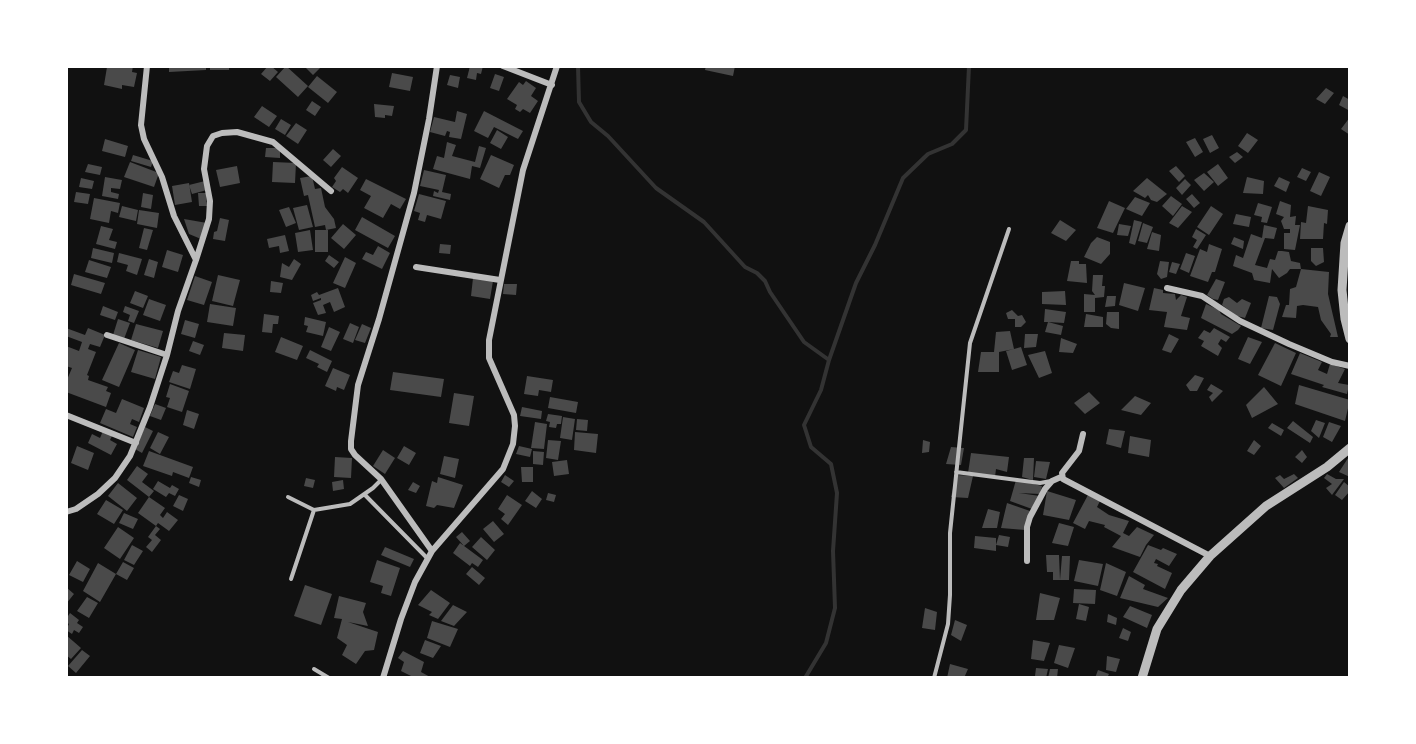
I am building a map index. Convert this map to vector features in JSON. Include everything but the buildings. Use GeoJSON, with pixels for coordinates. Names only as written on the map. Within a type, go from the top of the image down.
{"type":"FeatureCollection","features":[{"type":"Feature","properties":{"kind":"street"},"geometry":{"type":"LineString","coordinates":[[147,66],[141,124],[144,139],[162,177],[174,216],[196,260]]}},
{"type":"Feature","properties":{"kind":"street"},"geometry":{"type":"LineString","coordinates":[[432,551],[381,479],[364,465],[351,449],[358,385],[382,309],[414,192],[437,66]]}},
{"type":"Feature","properties":{"kind":"street"},"geometry":{"type":"LineString","coordinates":[[503,66],[552,85]]}},
{"type":"Feature","properties":{"kind":"street"},"geometry":{"type":"LineString","coordinates":[[383,678],[400,619],[415,582],[432,551],[503,469],[513,444],[514,415],[489,358],[489,340],[523,170],[557,66]]}},
{"type":"Feature","properties":{"kind":"street"},"geometry":{"type":"LineString","coordinates":[[66,512],[76,509],[98,494],[115,478],[136,443],[167,355],[178,311],[209,219],[210,201],[204,169],[207,146],[213,136],[237,132],[273,142],[331,191]]}},
{"type":"Feature","properties":{"kind":"street"},"geometry":{"type":"LineString","coordinates":[[1350,226],[1345,243],[1342,290],[1350,339]]}},
{"type":"Feature","properties":{"kind":"street"},"geometry":{"type":"LineString","coordinates":[[416,267],[500,280]]}},
{"type":"Feature","properties":{"kind":"street"},"geometry":{"type":"LineString","coordinates":[[1167,288],[1202,296],[1240,321],[1279,340],[1332,362],[1350,366]]}},
{"type":"Feature","properties":{"kind":"street"},"geometry":{"type":"LineString","coordinates":[[107,335],[167,355]]}},
{"type":"Feature","properties":{"kind":"street"},"geometry":{"type":"LineString","coordinates":[[66,415],[136,443]]}},
{"type":"Feature","properties":{"kind":"street"},"geometry":{"type":"LineString","coordinates":[[1027,561],[1027,527],[1030,517],[1045,489],[1052,481],[1061,477],[1079,451],[1083,434]]}},
{"type":"Feature","properties":{"kind":"street"},"geometry":{"type":"LineString","coordinates":[[1142,678],[1158,629],[1181,590],[1210,556],[1266,507],[1327,467],[1350,448]]}},
{"type":"Feature","properties":{"kind":"street"},"geometry":{"type":"LineString","coordinates":[[1061,477],[1210,556]]}},
{"type":"Feature","properties":{"kind":"lane"},"geometry":{"type":"LineString","coordinates":[[934,678],[948,624],[950,532],[970,343],[1009,229]]}},
{"type":"Feature","properties":{"kind":"lane"},"geometry":{"type":"LineString","coordinates":[[956,472],[1040,483],[1052,481]]}},
{"type":"Feature","properties":{"kind":"lane"},"geometry":{"type":"LineString","coordinates":[[288,497],[314,510],[350,504],[381,479]]}},
{"type":"Feature","properties":{"kind":"lane"},"geometry":{"type":"LineString","coordinates":[[364,494],[428,559]]}},
{"type":"Feature","properties":{"kind":"lane"},"geometry":{"type":"LineString","coordinates":[[291,579],[314,510]]}},
{"type":"Feature","properties":{"kind":"lane"},"geometry":{"type":"LineString","coordinates":[[314,669],[329,678]]}},
{"type":"Feature","properties":{"kind":"waterway"},"geometry":{"type":"LineString","coordinates":[[578,66],[579,102],[591,122],[608,136],[656,188],[704,222],[745,267],[757,273],[765,281],[804,342],[829,360]]}},
{"type":"Feature","properties":{"kind":"waterway"},"geometry":{"type":"LineString","coordinates":[[805,678],[826,643],[835,608],[833,551],[837,493],[831,464],[811,447],[804,425],[821,390],[856,283],[875,245],[903,178],[928,154],[952,144],[966,130],[969,66]]}}]}
